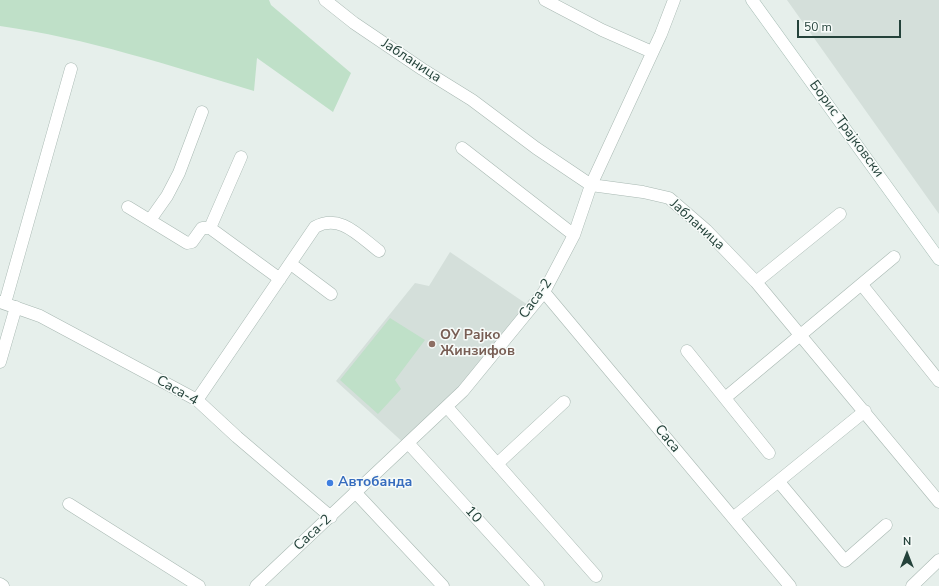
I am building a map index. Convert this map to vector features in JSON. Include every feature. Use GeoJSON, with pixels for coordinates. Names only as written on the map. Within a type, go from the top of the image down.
{"type":"FeatureCollection","features":[{"type":"Feature","properties":{"kind":"street","name":"Јабланица"},"geometry":{"type":"LineString","coordinates":[[325,0],[354,23],[472,100],[536,148],[591,184],[643,192],[669,198],[706,230],[756,282],[865,411],[939,502]]}},
{"type":"Feature","properties":{"kind":"street"},"geometry":{"type":"LineString","coordinates":[[545,0],[602,30],[652,52]]}},
{"type":"Feature","properties":{"kind":"street","name":"Саса-2"},"geometry":{"type":"LineString","coordinates":[[256,586],[331,517],[355,492],[409,444],[463,391],[544,292],[574,235],[591,184],[661,34],[674,0]]}},
{"type":"Feature","properties":{"kind":"street","name":"Борис Трајковски"},"geometry":{"type":"LineString","coordinates":[[752,0],[939,259]]}},
{"type":"Feature","properties":{"kind":"street"},"geometry":{"type":"LineString","coordinates":[[0,362],[7,304],[71,69]]}},
{"type":"Feature","properties":{"kind":"street"},"geometry":{"type":"LineString","coordinates":[[150,220],[167,196],[179,173],[202,112]]}},
{"type":"Feature","properties":{"kind":"street"},"geometry":{"type":"LineString","coordinates":[[462,148],[574,235]]}},
{"type":"Feature","properties":{"kind":"street"},"geometry":{"type":"LineString","coordinates":[[210,228],[241,157]]}},
{"type":"Feature","properties":{"kind":"street"},"geometry":{"type":"LineString","coordinates":[[128,207],[187,243],[192,242],[202,228],[210,228],[280,279]]}},
{"type":"Feature","properties":{"kind":"street"},"geometry":{"type":"LineString","coordinates":[[756,282],[840,214]]}},
{"type":"Feature","properties":{"kind":"street"},"geometry":{"type":"LineString","coordinates":[[197,400],[315,227],[325,221],[342,223],[379,251]]}},
{"type":"Feature","properties":{"kind":"street"},"geometry":{"type":"LineString","coordinates":[[725,398],[894,257]]}},
{"type":"Feature","properties":{"kind":"street"},"geometry":{"type":"LineString","coordinates":[[291,264],[331,294]]}},
{"type":"Feature","properties":{"kind":"street"},"geometry":{"type":"LineString","coordinates":[[862,284],[939,381]]}},
{"type":"Feature","properties":{"kind":"street","name":"Саса"},"geometry":{"type":"LineString","coordinates":[[544,292],[790,586]]}},
{"type":"Feature","properties":{"kind":"street","name":"Саса-4"},"geometry":{"type":"LineString","coordinates":[[7,304],[40,316],[197,400],[237,437],[331,517]]}},
{"type":"Feature","properties":{"kind":"street"},"geometry":{"type":"LineString","coordinates":[[687,351],[769,453]]}},
{"type":"Feature","properties":{"kind":"street"},"geometry":{"type":"LineString","coordinates":[[497,464],[564,402]]}},
{"type":"Feature","properties":{"kind":"street"},"geometry":{"type":"LineString","coordinates":[[447,407],[596,576]]}},
{"type":"Feature","properties":{"kind":"street"},"geometry":{"type":"LineString","coordinates":[[733,518],[865,411]]}},
{"type":"Feature","properties":{"kind":"street","name":"10"},"geometry":{"type":"LineString","coordinates":[[409,444],[538,586]]}},
{"type":"Feature","properties":{"kind":"street"},"geometry":{"type":"LineString","coordinates":[[779,482],[845,562],[886,525]]}},
{"type":"Feature","properties":{"kind":"street"},"geometry":{"type":"LineString","coordinates":[[355,492],[443,586]]}},
{"type":"Feature","properties":{"kind":"street"},"geometry":{"type":"LineString","coordinates":[[68,504],[199,586]]}},
{"type":"Feature","properties":{"kind":"street"},"geometry":{"type":"LineString","coordinates":[[912,586],[939,560]]}},
{"type":"Feature","properties":{"kind":"shaded area"},"geometry":{"type":"Polygon","coordinates":[[[787,0],[939,0],[939,214],[787,0]]]}},
{"type":"Feature","properties":{"kind":"shaded area","name":"ОУ Рајко Жинзифов"},"geometry":{"type":"Polygon","coordinates":[[[450,252],[531,307],[407,446],[336,381],[415,283],[429,286],[450,252]]]}},
{"type":"Feature","properties":{"kind":"green space"},"geometry":{"type":"Polygon","coordinates":[[[0,0],[269,0],[271,5],[351,73],[333,112],[257,58],[254,91],[96,45],[32,31],[0,26],[0,0]]]}},
{"type":"Feature","properties":{"kind":"green space"},"geometry":{"type":"Polygon","coordinates":[[[390,318],[425,340],[395,380],[401,389],[378,414],[340,380],[390,318]]]}},
{"type":"Feature","properties":{"kind":"place","name":"ОУ Рајко Жинзифов"},"geometry":{"type":"Point","coordinates":[432,344]}},
{"type":"Feature","properties":{"kind":"place","name":"Автобанда"},"geometry":{"type":"Point","coordinates":[330,483]}}]}
